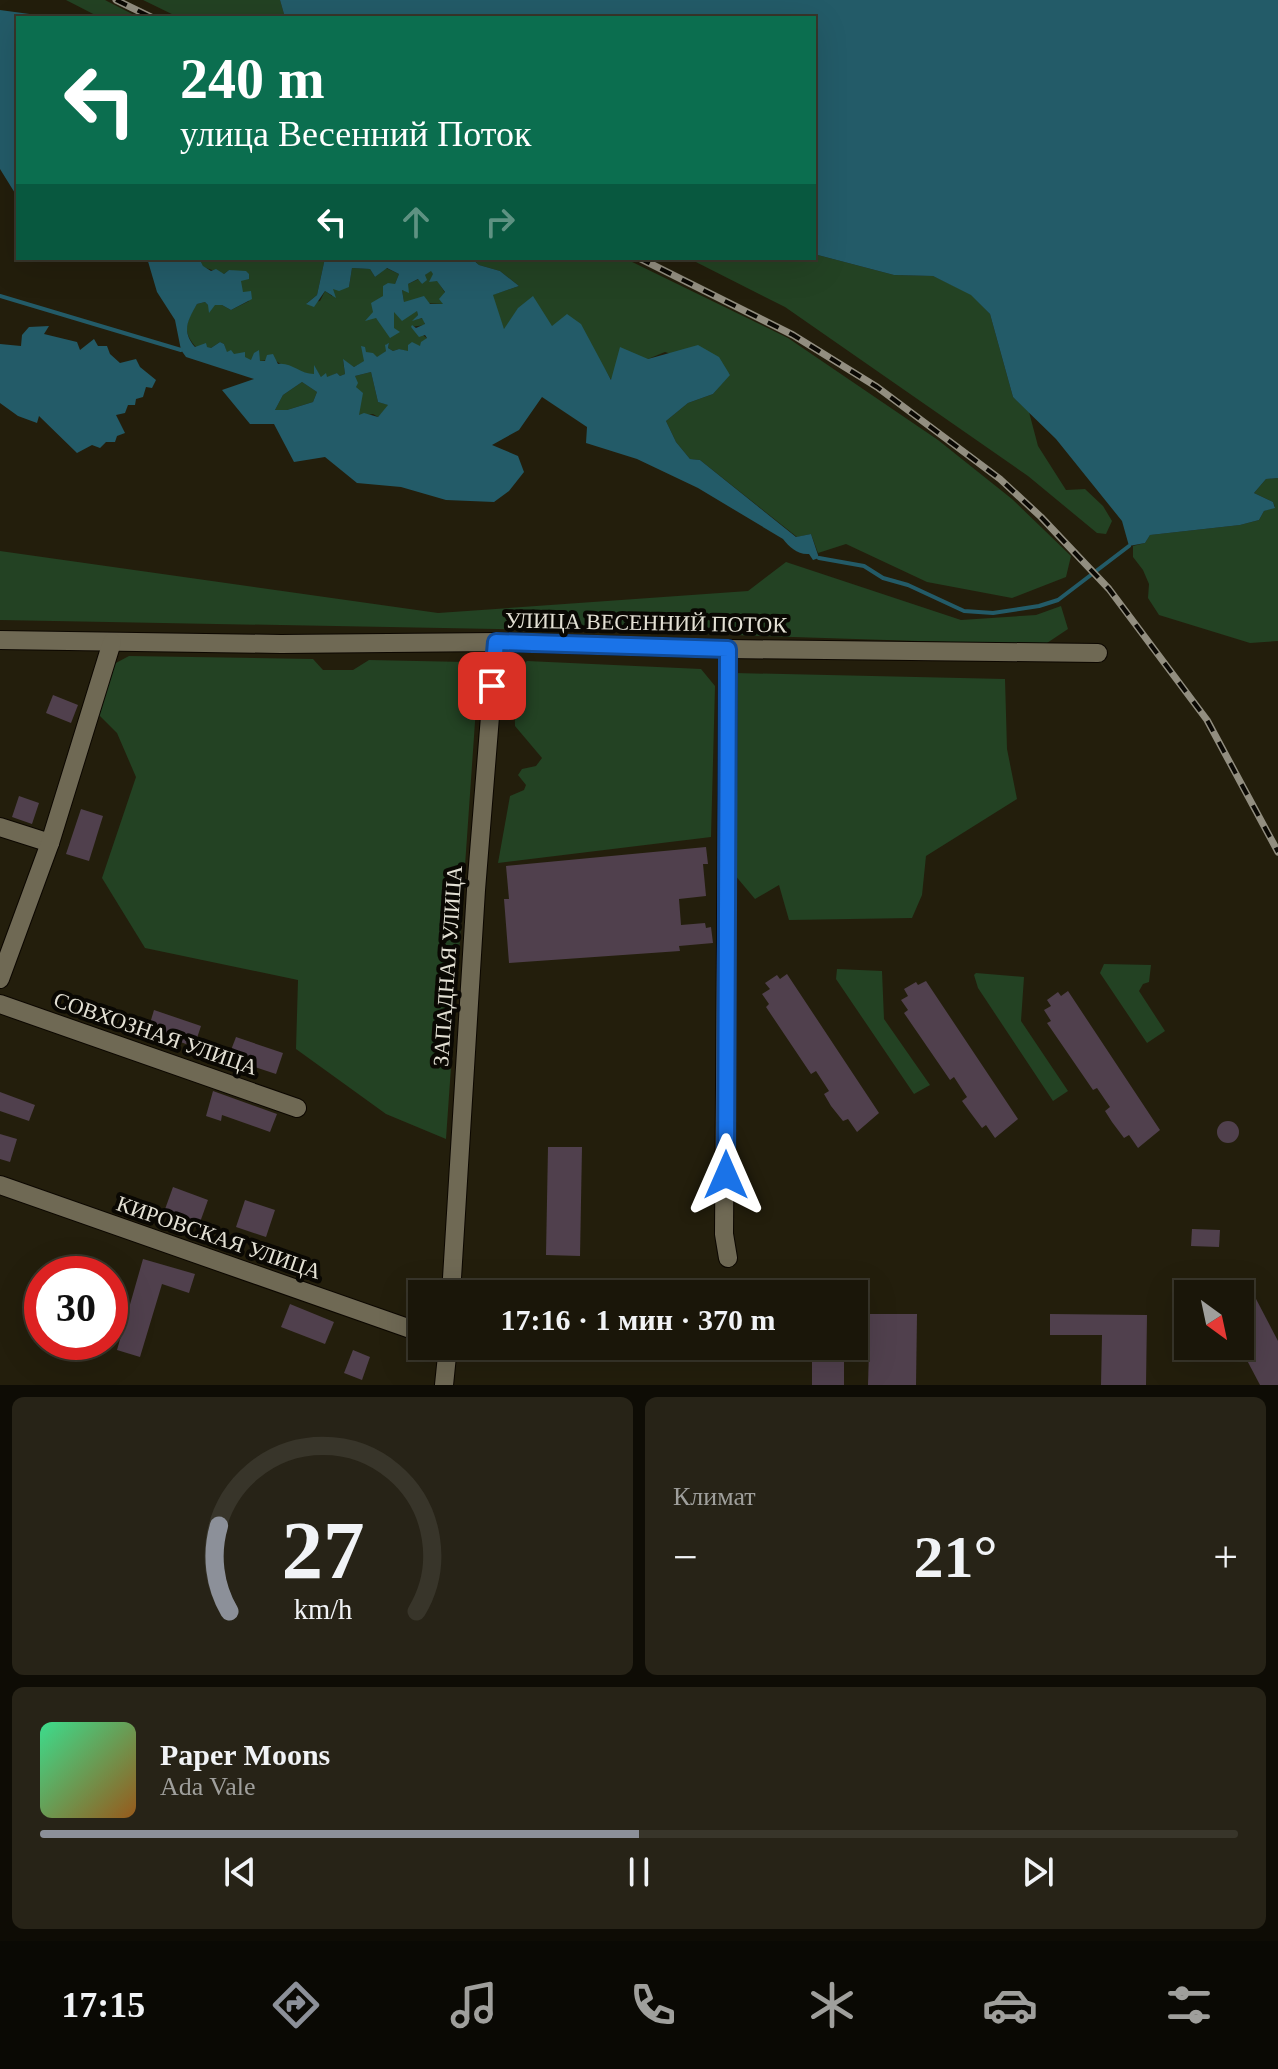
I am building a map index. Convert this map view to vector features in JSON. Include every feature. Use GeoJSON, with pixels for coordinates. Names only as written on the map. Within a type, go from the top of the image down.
{"type":"FeatureCollection","features":[{"type":"Feature","properties":{"kind":"street","name":"УЛИЦА ВЕСЕННИЙ ПОТОК"},"geometry":{"type":"LineString","coordinates":[[0,640],[281,644],[496,642],[728,649],[1098,653]]}},
{"type":"Feature","properties":{"kind":"street"},"geometry":{"type":"LineString","coordinates":[[0,979],[50,843],[112,642]]}},
{"type":"Feature","properties":{"kind":"street","name":"ЗАПАДНАЯ УЛИЦА"},"geometry":{"type":"LineString","coordinates":[[452,1280],[476,890],[496,642]]}},
{"type":"Feature","properties":{"kind":"street"},"geometry":{"type":"LineString","coordinates":[[728,649],[724,1234],[728,1258]]}},
{"type":"Feature","properties":{"kind":"street"},"geometry":{"type":"LineString","coordinates":[[0,827],[50,843]]}},
{"type":"Feature","properties":{"kind":"street","name":"СОВХОЗНАЯ УЛИЦА"},"geometry":{"type":"LineString","coordinates":[[0,1004],[297,1108]]}},
{"type":"Feature","properties":{"kind":"street","name":"КИРОВСКАЯ УЛИЦА"},"geometry":{"type":"LineString","coordinates":[[0,1185],[408,1328]]}},
{"type":"Feature","properties":{"kind":"street"},"geometry":{"type":"LineString","coordinates":[[444,1385],[447,1360]]}},
{"type":"Feature","properties":{"kind":"green space"},"geometry":{"type":"Polygon","coordinates":[[[66,0],[105,0],[136,16],[97,16],[66,0]]]}},
{"type":"Feature","properties":{"kind":"green space"},"geometry":{"type":"Polygon","coordinates":[[[143,0],[280,0],[287,16],[176,16],[143,0]]]}},
{"type":"Feature","properties":{"kind":"green space"},"geometry":{"type":"Polygon","coordinates":[[[816,255],[894,275],[933,276],[971,294],[990,314],[1013,397],[1029,412],[1038,446],[1066,490],[1085,489],[1103,506],[1112,521],[1106,534],[1097,533],[1028,476],[785,307],[692,260],[816,260],[816,255]]]}},
{"type":"Feature","properties":{"kind":"green space"},"geometry":{"type":"Polygon","coordinates":[[[200,260],[325,260],[317,295],[307,303],[320,301],[325,291],[332,296],[332,287],[349,287],[352,268],[370,269],[375,277],[386,268],[399,274],[373,312],[376,318],[394,329],[394,311],[417,310],[414,320],[423,318],[425,325],[411,327],[427,338],[421,347],[409,352],[393,351],[386,344],[386,351],[377,358],[366,357],[365,361],[354,367],[343,360],[345,374],[340,376],[337,373],[329,377],[321,377],[314,366],[314,375],[287,367],[274,359],[260,361],[258,356],[252,361],[227,353],[220,342],[211,348],[196,347],[188,336],[187,326],[197,304],[222,305],[231,310],[249,301],[241,289],[238,272],[229,270],[224,274],[203,267],[200,260]]]}},
{"type":"Feature","properties":{"kind":"green space"},"geometry":{"type":"Polygon","coordinates":[[[474,260],[628,260],[788,338],[938,440],[1012,499],[1071,556],[1066,577],[1012,598],[927,582],[846,544],[818,553],[811,534],[797,537],[700,460],[690,459],[676,442],[666,421],[688,403],[713,394],[730,374],[665,352],[612,381],[601,363],[552,327],[518,309],[504,330],[492,295],[519,286],[500,271],[479,265],[474,260]]]}},
{"type":"Feature","properties":{"kind":"green space"},"geometry":{"type":"Polygon","coordinates":[[[431,270],[445,293],[443,304],[404,302],[402,290],[408,292],[408,284],[419,279],[422,284],[431,270]]]}},
{"type":"Feature","properties":{"kind":"green space"},"geometry":{"type":"Polygon","coordinates":[[[371,372],[378,402],[389,405],[378,417],[373,414],[359,416],[355,376],[371,372]]]}},
{"type":"Feature","properties":{"kind":"green space"},"geometry":{"type":"Polygon","coordinates":[[[302,382],[317,392],[313,402],[287,410],[275,410],[283,395],[302,382]]]}},
{"type":"Feature","properties":{"kind":"green space"},"geometry":{"type":"Polygon","coordinates":[[[1278,478],[1278,641],[1250,643],[1159,615],[1148,598],[1149,584],[1133,557],[1133,546],[1145,543],[1150,535],[1259,520],[1264,511],[1275,507],[1273,502],[1254,493],[1266,479],[1278,478]]]}},
{"type":"Feature","properties":{"kind":"green space"},"geometry":{"type":"Polygon","coordinates":[[[0,551],[438,613],[748,591],[786,562],[961,620],[1036,615],[1061,606],[1068,629],[1044,645],[608,631],[0,620],[0,551]]]}},
{"type":"Feature","properties":{"kind":"green space"},"geometry":{"type":"Polygon","coordinates":[[[129,656],[313,659],[323,670],[353,670],[369,660],[466,662],[478,679],[446,1139],[386,1114],[296,1049],[298,980],[145,948],[102,878],[136,777],[117,733],[99,715],[114,664],[129,656]]]}},
{"type":"Feature","properties":{"kind":"green space"},"geometry":{"type":"Polygon","coordinates":[[[527,661],[701,669],[715,686],[711,837],[498,863],[510,796],[524,790],[526,785],[518,775],[522,769],[536,766],[542,758],[515,726],[514,673],[527,661]]]}},
{"type":"Feature","properties":{"kind":"green space"},"geometry":{"type":"Polygon","coordinates":[[[735,673],[1005,679],[1007,749],[1017,799],[926,856],[922,895],[912,918],[789,920],[779,885],[755,899],[734,874],[735,673]]]}},
{"type":"Feature","properties":{"kind":"green space"},"geometry":{"type":"Polygon","coordinates":[[[1104,964],[1151,965],[1149,982],[1143,984],[1139,991],[1165,1031],[1147,1043],[1100,973],[1104,964]]]}},
{"type":"Feature","properties":{"kind":"green space"},"geometry":{"type":"Polygon","coordinates":[[[837,969],[882,971],[884,1019],[930,1085],[914,1094],[836,979],[837,969]]]}},
{"type":"Feature","properties":{"kind":"green space"},"geometry":{"type":"Polygon","coordinates":[[[976,973],[1024,977],[1021,1021],[1068,1091],[1053,1101],[978,988],[976,973]]]}},
{"type":"Feature","properties":{"kind":"water"},"geometry":{"type":"Polygon","coordinates":[[[280,0],[1278,0],[1278,478],[1266,479],[1254,493],[1273,502],[1275,508],[1264,511],[1259,520],[1240,525],[1150,535],[1145,543],[1129,546],[1122,521],[1056,439],[1013,397],[990,314],[971,295],[933,276],[894,275],[816,255],[816,16],[284,14],[280,0]]]}},
{"type":"Feature","properties":{"kind":"water"},"geometry":{"type":"Polygon","coordinates":[[[0,10],[44,16],[16,16],[16,195],[0,169],[0,10]]]}},
{"type":"Feature","properties":{"kind":"water"},"geometry":{"type":"Polygon","coordinates":[[[148,260],[200,260],[211,271],[216,269],[224,274],[229,270],[246,271],[249,279],[241,281],[243,292],[251,291],[252,299],[231,310],[215,305],[209,313],[205,302],[197,304],[187,326],[188,336],[195,347],[206,343],[211,348],[220,342],[227,352],[245,352],[245,357],[251,360],[259,350],[260,361],[273,354],[278,364],[314,374],[314,365],[321,377],[326,373],[327,377],[337,373],[340,376],[345,374],[343,359],[354,367],[364,361],[361,346],[377,357],[386,351],[385,345],[389,343],[388,348],[393,351],[408,351],[408,345],[412,342],[420,346],[427,338],[425,335],[419,337],[411,327],[425,324],[422,318],[412,321],[418,315],[417,311],[402,321],[394,312],[394,328],[400,332],[390,338],[376,318],[365,321],[373,312],[371,303],[383,296],[383,286],[395,284],[399,274],[387,268],[375,277],[370,269],[352,268],[349,287],[339,291],[333,289],[336,298],[325,291],[314,307],[306,304],[317,295],[325,260],[473,260],[479,265],[500,271],[519,286],[493,295],[504,329],[518,308],[533,296],[552,326],[567,314],[581,324],[611,380],[620,347],[648,359],[698,345],[719,357],[730,375],[713,394],[688,403],[666,421],[676,442],[690,459],[700,460],[796,537],[811,534],[819,558],[813,560],[809,554],[794,550],[783,539],[698,488],[637,459],[586,443],[587,427],[542,397],[519,430],[492,445],[518,456],[524,472],[509,491],[494,502],[446,500],[401,487],[357,483],[325,457],[294,462],[274,424],[250,424],[222,390],[254,379],[186,357],[181,350],[175,320],[157,292],[148,260]],[[431,271],[425,275],[427,280],[422,284],[418,279],[408,284],[409,293],[402,290],[404,302],[424,296],[430,304],[443,304],[439,299],[445,292],[437,281],[429,282],[433,274],[431,271]],[[371,372],[355,376],[356,387],[363,393],[359,415],[364,413],[378,417],[388,405],[378,402],[371,372]],[[302,382],[283,395],[275,410],[287,410],[313,402],[317,392],[302,382]]]}},
{"type":"Feature","properties":{"kind":"water"},"geometry":{"type":"Polygon","coordinates":[[[49,326],[44,334],[77,342],[80,350],[94,339],[98,346],[107,346],[110,354],[120,363],[136,359],[140,367],[156,380],[152,388],[146,387],[143,397],[136,399],[135,405],[128,405],[125,413],[116,415],[125,433],[117,436],[115,442],[106,442],[100,448],[92,445],[77,453],[39,416],[37,423],[18,416],[0,403],[0,344],[21,346],[22,335],[29,327],[49,326]]]}},
{"type":"Feature","properties":{"kind":"building"},"geometry":{"type":"Polygon","coordinates":[[[53,695],[78,705],[71,723],[46,713],[53,695]]]}},
{"type":"Feature","properties":{"kind":"building"},"geometry":{"type":"Polygon","coordinates":[[[19,796],[39,803],[32,824],[12,817],[19,796]]]}},
{"type":"Feature","properties":{"kind":"building"},"geometry":{"type":"Polygon","coordinates":[[[81,809],[103,816],[89,861],[66,854],[81,809]]]}},
{"type":"Feature","properties":{"kind":"building"},"geometry":{"type":"Polygon","coordinates":[[[706,847],[708,864],[703,864],[706,896],[679,899],[681,925],[705,923],[706,928],[711,927],[713,943],[679,946],[680,951],[509,963],[504,899],[509,899],[506,866],[706,847]]]}},
{"type":"Feature","properties":{"kind":"building"},"geometry":{"type":"Polygon","coordinates":[[[787,974],[879,1113],[857,1132],[848,1119],[843,1121],[831,1106],[824,1094],[829,1091],[816,1071],[811,1074],[766,1007],[769,1004],[762,994],[770,989],[765,983],[777,975],[780,979],[787,974]]]}},
{"type":"Feature","properties":{"kind":"building"},"geometry":{"type":"Polygon","coordinates":[[[926,981],[1018,1119],[995,1138],[986,1125],[982,1128],[970,1112],[962,1101],[967,1097],[954,1077],[950,1080],[904,1013],[908,1010],[901,1000],[908,996],[904,989],[916,982],[918,985],[926,981]]]}},
{"type":"Feature","properties":{"kind":"building"},"geometry":{"type":"Polygon","coordinates":[[[1068,991],[1160,1130],[1138,1148],[1129,1135],[1124,1138],[1112,1122],[1105,1111],[1110,1107],[1097,1088],[1093,1090],[1047,1023],[1051,1021],[1044,1010],[1051,1006],[1047,1000],[1058,992],[1061,996],[1068,991]]]}},
{"type":"Feature","properties":{"kind":"building"},"geometry":{"type":"Polygon","coordinates":[[[154,1010],[201,1026],[194,1047],[148,1030],[154,1010]]]}},
{"type":"Feature","properties":{"kind":"building"},"geometry":{"type":"Polygon","coordinates":[[[236,1037],[283,1053],[276,1074],[228,1058],[236,1037]]]}},
{"type":"Feature","properties":{"kind":"building"},"geometry":{"type":"Polygon","coordinates":[[[213,1091],[277,1114],[270,1132],[222,1115],[221,1121],[206,1116],[213,1091]]]}},
{"type":"Feature","properties":{"kind":"building"},"geometry":{"type":"Polygon","coordinates":[[[0,1092],[35,1105],[29,1121],[0,1111],[0,1092]]]}},
{"type":"Feature","properties":{"kind":"building"},"geometry":{"type":"Polygon","coordinates":[[[1228,1121],[1236,1124],[1239,1132],[1236,1140],[1228,1143],[1220,1140],[1217,1132],[1220,1124],[1228,1121]]]}},
{"type":"Feature","properties":{"kind":"building"},"geometry":{"type":"Polygon","coordinates":[[[0,1134],[17,1139],[10,1162],[0,1159],[0,1134]]]}},
{"type":"Feature","properties":{"kind":"building"},"geometry":{"type":"Polygon","coordinates":[[[548,1147],[582,1147],[580,1256],[546,1255],[548,1147]]]}},
{"type":"Feature","properties":{"kind":"building"},"geometry":{"type":"Polygon","coordinates":[[[173,1187],[208,1200],[199,1225],[164,1212],[173,1187]]]}},
{"type":"Feature","properties":{"kind":"building"},"geometry":{"type":"Polygon","coordinates":[[[245,1200],[275,1210],[266,1237],[236,1227],[245,1200]]]}},
{"type":"Feature","properties":{"kind":"building"},"geometry":{"type":"Polygon","coordinates":[[[1192,1229],[1220,1230],[1219,1247],[1191,1246],[1192,1229]]]}},
{"type":"Feature","properties":{"kind":"building"},"geometry":{"type":"Polygon","coordinates":[[[143,1259],[195,1274],[189,1293],[162,1284],[140,1357],[128,1353],[128,1312],[143,1259]]]}},
{"type":"Feature","properties":{"kind":"building"},"geometry":{"type":"Polygon","coordinates":[[[1254,1298],[1278,1341],[1278,1385],[1260,1385],[1247,1360],[1254,1360],[1254,1298]]]}},
{"type":"Feature","properties":{"kind":"building"},"geometry":{"type":"Polygon","coordinates":[[[290,1304],[334,1322],[325,1344],[281,1327],[290,1304]]]}},
{"type":"Feature","properties":{"kind":"building"},"geometry":{"type":"Polygon","coordinates":[[[870,1314],[917,1314],[916,1385],[868,1385],[870,1314]]]}},
{"type":"Feature","properties":{"kind":"building"},"geometry":{"type":"Polygon","coordinates":[[[1050,1314],[1147,1315],[1146,1385],[1101,1385],[1102,1335],[1050,1335],[1050,1314]]]}},
{"type":"Feature","properties":{"kind":"building"},"geometry":{"type":"Polygon","coordinates":[[[353,1350],[370,1357],[362,1380],[344,1373],[353,1350]]]}},
{"type":"Feature","properties":{"kind":"building"},"geometry":{"type":"Polygon","coordinates":[[[812,1360],[844,1360],[844,1385],[812,1385],[812,1360]]]}},
{"type":"Feature","properties":{"kind":"waterway"},"geometry":{"type":"LineString","coordinates":[[0,296],[181,350]]}},
{"type":"Feature","properties":{"kind":"waterway"},"geometry":{"type":"LineString","coordinates":[[819,558],[864,566],[883,578],[908,585],[964,611],[993,613],[1058,600],[1129,546]]}},
{"type":"Feature","properties":{"kind":"railway"},"geometry":{"type":"LineString","coordinates":[[116,0],[149,16]]}},
{"type":"Feature","properties":{"kind":"railway"},"geometry":{"type":"LineString","coordinates":[[643,260],[793,335],[877,387],[1000,479],[1041,517],[1109,589],[1207,720],[1278,852]]}},
{"type":"Feature","properties":{"kind":"route"},"geometry":{"type":"LineString","coordinates":[[492,686],[496,642],[728,649],[726,1175]]}}]}
